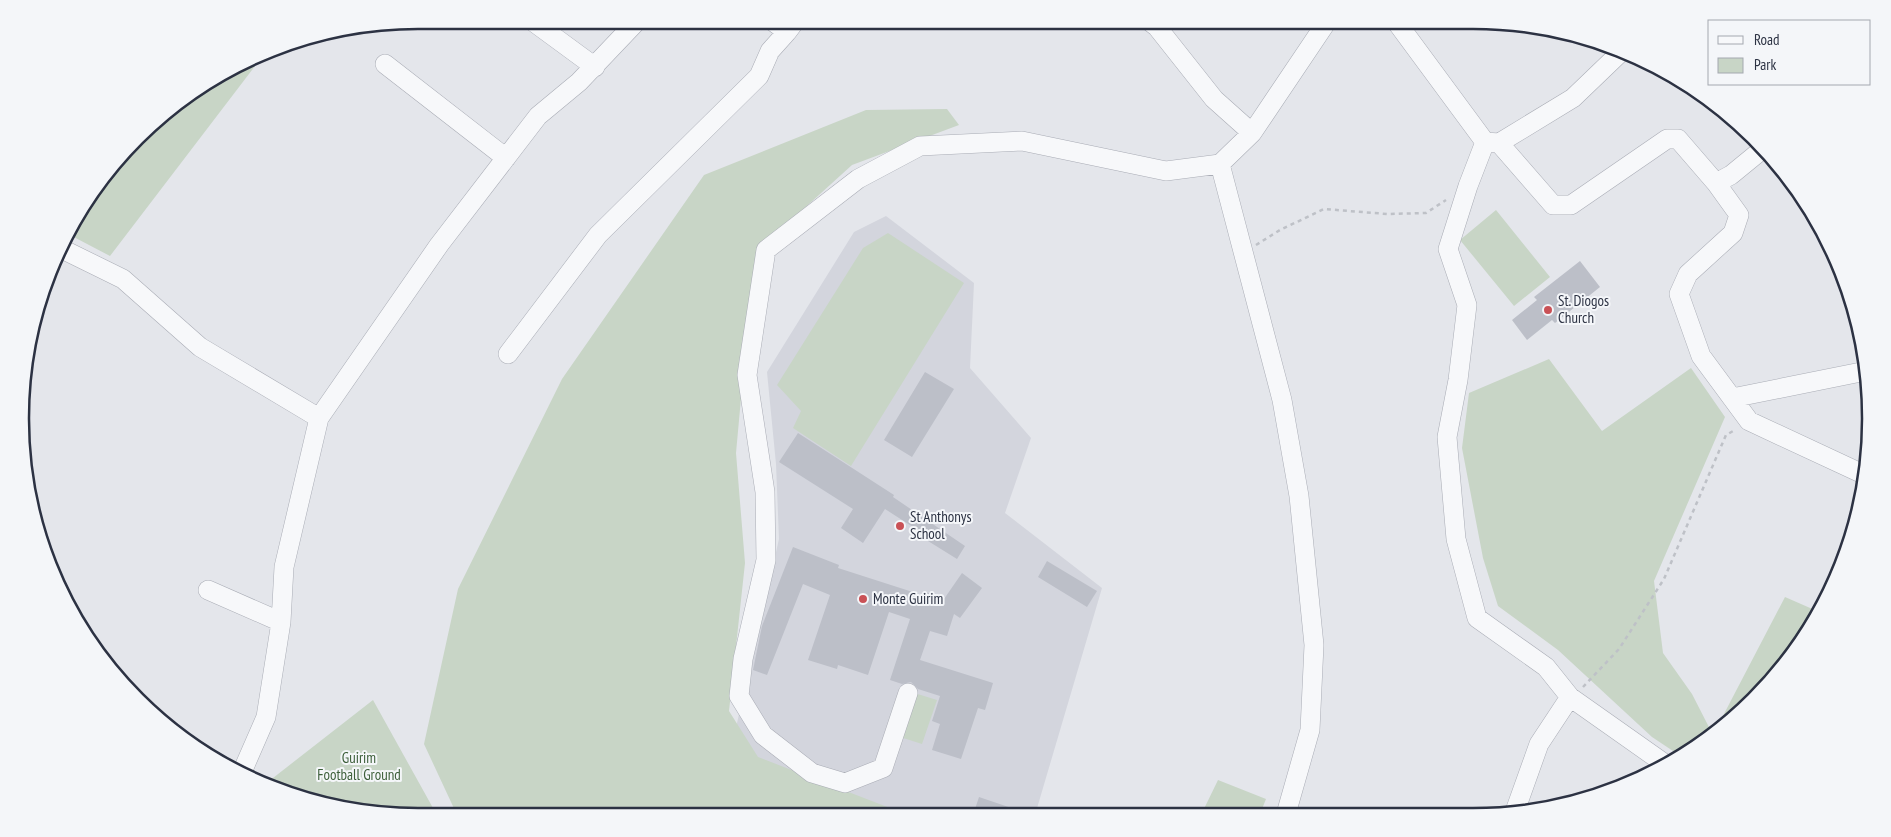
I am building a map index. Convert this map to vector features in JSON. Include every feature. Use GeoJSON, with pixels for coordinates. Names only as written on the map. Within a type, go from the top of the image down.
{"type":"FeatureCollection","features":[{"type":"Feature","properties":{"kind":"street"},"geometry":{"type":"LineString","coordinates":[[543,29],[595,67]]}},
{"type":"Feature","properties":{"kind":"street"},"geometry":{"type":"LineString","coordinates":[[244,767],[266,717],[281,622],[284,566],[319,418],[439,245],[538,116],[595,67],[630,29]]}},
{"type":"Feature","properties":{"kind":"street"},"geometry":{"type":"LineString","coordinates":[[508,354],[598,235],[759,76],[770,51],[789,29]]}},
{"type":"Feature","properties":{"kind":"street"},"geometry":{"type":"LineString","coordinates":[[1159,29],[1214,99],[1252,133]]}},
{"type":"Feature","properties":{"kind":"street"},"geometry":{"type":"LineString","coordinates":[[908,693],[883,768],[846,783],[812,772],[763,735],[739,696],[743,659],[766,560],[765,492],[747,375],[766,250],[858,180],[920,146],[1022,141],[1166,171],[1220,164],[1252,133],[1322,29]]}},
{"type":"Feature","properties":{"kind":"street"},"geometry":{"type":"LineString","coordinates":[[1402,29],[1492,142],[1553,205],[1571,205],[1667,139],[1678,139],[1716,183],[1739,215],[1733,233],[1688,274],[1679,294],[1701,356],[1749,421],[1859,472]]}},
{"type":"Feature","properties":{"kind":"street"},"geometry":{"type":"LineString","coordinates":[[1617,56],[1573,98],[1492,142],[1468,186],[1448,249],[1467,305],[1458,380],[1447,437],[1456,539],[1477,618],[1546,667],[1571,698],[1659,760]]}},
{"type":"Feature","properties":{"kind":"street"},"geometry":{"type":"LineString","coordinates":[[385,64],[506,158]]}},
{"type":"Feature","properties":{"kind":"street"},"geometry":{"type":"LineString","coordinates":[[1716,183],[1731,175],[1758,153]]}},
{"type":"Feature","properties":{"kind":"street"},"geometry":{"type":"LineString","coordinates":[[1220,164],[1282,400],[1298,496],[1314,645],[1310,730],[1288,808]]}},
{"type":"Feature","properties":{"kind":"street"},"geometry":{"type":"LineString","coordinates":[[67,251],[123,279],[200,347],[319,418]]}},
{"type":"Feature","properties":{"kind":"street"},"geometry":{"type":"LineString","coordinates":[[1732,398],[1859,371]]}},
{"type":"Feature","properties":{"kind":"street"},"geometry":{"type":"LineString","coordinates":[[208,590],[281,622]]}},
{"type":"Feature","properties":{"kind":"street"},"geometry":{"type":"LineString","coordinates":[[1517,805],[1539,744],[1571,698]]}},
{"type":"Feature","properties":{"kind":"path"},"geometry":{"type":"LineString","coordinates":[[1244,253],[1280,230],[1324,209],[1387,214],[1426,213],[1468,186]]}},
{"type":"Feature","properties":{"kind":"path"},"geometry":{"type":"LineString","coordinates":[[1571,698],[1619,649],[1664,579],[1726,435],[1749,421]]}},
{"type":"Feature","properties":{"kind":"shaded area","name":"St Anthonys School"},"geometry":{"type":"Polygon","coordinates":[[[886,216],[974,283],[970,368],[1031,438],[1005,513],[1102,588],[1037,808],[855,808],[732,745],[779,539],[776,464],[767,372],[854,232],[886,216]]]}},
{"type":"Feature","properties":{"kind":"green space"},"geometry":{"type":"Polygon","coordinates":[[[257,64],[110,256],[74,237],[94,202],[109,181],[143,143],[181,109],[202,94],[257,64]]]}},
{"type":"Feature","properties":{"kind":"green space"},"geometry":{"type":"Polygon","coordinates":[[[947,109],[959,125],[852,165],[777,233],[750,300],[736,453],[745,563],[729,711],[758,757],[890,808],[454,808],[424,744],[458,589],[562,379],[704,175],[866,110],[947,109]]]}},
{"type":"Feature","properties":{"kind":"green space"},"geometry":{"type":"Polygon","coordinates":[[[1496,210],[1550,277],[1514,306],[1460,240],[1496,210]]]}},
{"type":"Feature","properties":{"kind":"green space"},"geometry":{"type":"Polygon","coordinates":[[[888,233],[964,283],[851,466],[793,428],[801,411],[777,385],[863,248],[888,233]]]}},
{"type":"Feature","properties":{"kind":"green space"},"geometry":{"type":"Polygon","coordinates":[[[1549,359],[1602,431],[1691,368],[1725,417],[1654,581],[1663,653],[1692,694],[1710,728],[1689,743],[1674,752],[1652,737],[1558,650],[1498,606],[1483,558],[1462,448],[1469,393],[1549,359]]]}},
{"type":"Feature","properties":{"kind":"green space"},"geometry":{"type":"Polygon","coordinates":[[[1785,597],[1812,609],[1782,656],[1748,694],[1722,718],[1785,597]]]}},
{"type":"Feature","properties":{"kind":"green space"},"geometry":{"type":"Polygon","coordinates":[[[911,692],[937,700],[922,744],[897,736],[911,692]]]}},
{"type":"Feature","properties":{"kind":"green space","name":"Guirim Football Ground"},"geometry":{"type":"Polygon","coordinates":[[[373,700],[433,808],[393,807],[342,801],[293,788],[271,780],[373,700]]]}},
{"type":"Feature","properties":{"kind":"green space"},"geometry":{"type":"Polygon","coordinates":[[[1218,780],[1266,799],[1262,808],[1204,808],[1218,780]]]}},
{"type":"Feature","properties":{"kind":"building","name":"St. Diogos Church"},"geometry":{"type":"Polygon","coordinates":[[[1580,261],[1600,287],[1555,323],[1552,320],[1527,340],[1512,320],[1537,300],[1534,297],[1580,261]]]}},
{"type":"Feature","properties":{"kind":"building"},"geometry":{"type":"Polygon","coordinates":[[[925,372],[954,389],[912,457],[884,440],[925,372]]]}},
{"type":"Feature","properties":{"kind":"building"},"geometry":{"type":"Polygon","coordinates":[[[798,433],[894,495],[893,497],[965,546],[957,559],[928,541],[930,538],[885,509],[863,543],[841,528],[853,509],[779,462],[798,433]]]}},
{"type":"Feature","properties":{"kind":"building"},"geometry":{"type":"Polygon","coordinates":[[[793,547],[839,565],[838,568],[922,595],[923,591],[944,599],[962,573],[982,588],[960,618],[954,614],[947,636],[930,631],[920,660],[993,683],[985,710],[978,708],[961,759],[932,750],[940,724],[932,721],[940,696],[918,689],[911,682],[902,684],[890,680],[910,619],[889,612],[868,675],[838,665],[837,669],[808,660],[830,595],[803,584],[767,675],[753,670],[762,626],[793,547]]]}},
{"type":"Feature","properties":{"kind":"building"},"geometry":{"type":"Polygon","coordinates":[[[1047,561],[1097,591],[1087,607],[1038,577],[1047,561]]]}},
{"type":"Feature","properties":{"kind":"building"},"geometry":{"type":"Polygon","coordinates":[[[979,797],[1011,808],[975,808],[979,797]]]}},
{"type":"Feature","properties":{"kind":"place","name":"St. Diogos Church"},"geometry":{"type":"Point","coordinates":[1548,310]}},
{"type":"Feature","properties":{"kind":"place","name":"St Anthonys School"},"geometry":{"type":"Point","coordinates":[900,526]}},
{"type":"Feature","properties":{"kind":"place","name":"Monte Guirim"},"geometry":{"type":"Point","coordinates":[863,599]}}]}
